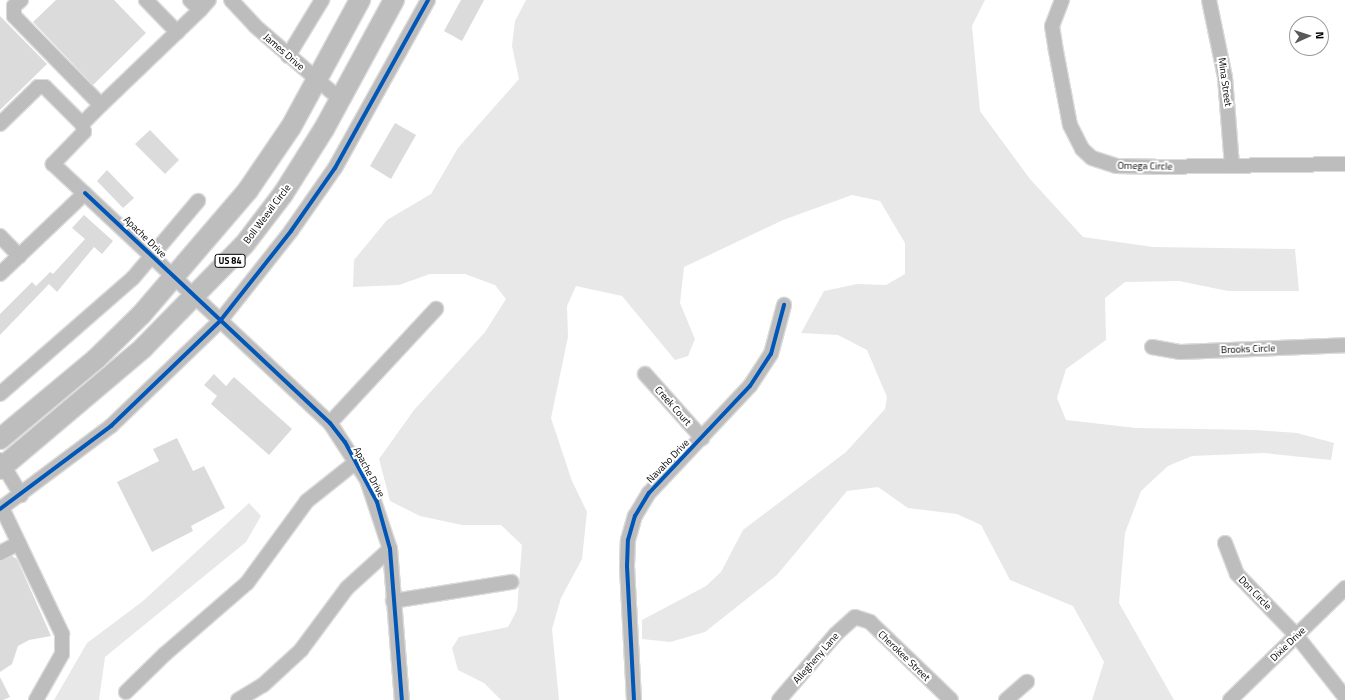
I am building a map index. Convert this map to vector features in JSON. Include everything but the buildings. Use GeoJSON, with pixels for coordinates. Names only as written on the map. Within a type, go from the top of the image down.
{"type":"FeatureCollection","features":[{"type":"Feature","properties":{"kind":"highway","name":"US 84"},"geometry":{"type":"LineString","coordinates":[[0,439],[96,359],[175,277],[271,159],[317,80],[360,0]]}},
{"type":"Feature","properties":{"kind":"highway","name":"Boll Weevil Circle"},"geometry":{"type":"LineString","coordinates":[[1,465],[143,348],[196,298],[276,205],[340,100],[394,0]]}},
{"type":"Feature","properties":{"kind":"street"},"geometry":{"type":"LineString","coordinates":[[21,0],[14,6],[14,16],[101,105]]}},
{"type":"Feature","properties":{"kind":"street"},"geometry":{"type":"LineString","coordinates":[[146,0],[177,32]]}},
{"type":"Feature","properties":{"kind":"street"},"geometry":{"type":"LineString","coordinates":[[0,124],[38,87],[45,87],[82,124],[205,5],[190,0]]}},
{"type":"Feature","properties":{"kind":"street","name":"James Drive"},"geometry":{"type":"LineString","coordinates":[[231,0],[288,56],[340,100]]}},
{"type":"Feature","properties":{"kind":"street"},"geometry":{"type":"LineString","coordinates":[[288,56],[322,0]]}},
{"type":"Feature","properties":{"kind":"street"},"geometry":{"type":"LineString","coordinates":[[36,700],[59,662],[64,645],[19,543],[1,508],[111,426],[220,321],[291,231],[335,168],[428,0]]}},
{"type":"Feature","properties":{"kind":"street","name":"Omega Circle"},"geometry":{"type":"LineString","coordinates":[[1062,0],[1052,26],[1070,125],[1082,149],[1098,161],[1116,166],[1345,164]]}},
{"type":"Feature","properties":{"kind":"street","name":"Mina Street"},"geometry":{"type":"LineString","coordinates":[[1209,0],[1225,77],[1232,165]]}},
{"type":"Feature","properties":{"kind":"street","name":"Apache Drive"},"geometry":{"type":"LineString","coordinates":[[82,124],[84,132],[53,164],[330,423],[356,462],[377,502],[390,549],[402,700]]}},
{"type":"Feature","properties":{"kind":"street"},"geometry":{"type":"LineString","coordinates":[[0,274],[85,193]]}},
{"type":"Feature","properties":{"kind":"street"},"geometry":{"type":"LineString","coordinates":[[0,394],[86,322],[153,256],[198,201]]}},
{"type":"Feature","properties":{"kind":"street"},"geometry":{"type":"LineString","coordinates":[[0,236],[19,256]]}},
{"type":"Feature","properties":{"kind":"street","name":"Navaho Drive"},"geometry":{"type":"LineString","coordinates":[[634,700],[628,540],[636,516],[649,494],[746,391],[771,354],[784,305]]}},
{"type":"Feature","properties":{"kind":"street"},"geometry":{"type":"LineString","coordinates":[[330,423],[436,309]]}},
{"type":"Feature","properties":{"kind":"street","name":"Brooks Circle"},"geometry":{"type":"LineString","coordinates":[[1152,347],[1181,352],[1345,345]]}},
{"type":"Feature","properties":{"kind":"street","name":"Creek Court"},"geometry":{"type":"LineString","coordinates":[[645,374],[702,438]]}},
{"type":"Feature","properties":{"kind":"street"},"geometry":{"type":"LineString","coordinates":[[126,692],[165,654],[248,583],[307,501],[356,462]]}},
{"type":"Feature","properties":{"kind":"street"},"geometry":{"type":"LineString","coordinates":[[1,465],[20,495]]}},
{"type":"Feature","properties":{"kind":"street"},"geometry":{"type":"LineString","coordinates":[[0,553],[19,543]]}},
{"type":"Feature","properties":{"kind":"street","name":"Don Circle"},"geometry":{"type":"LineString","coordinates":[[1225,544],[1237,574],[1296,635],[1345,697]]}},
{"type":"Feature","properties":{"kind":"street"},"geometry":{"type":"LineString","coordinates":[[238,700],[283,668],[347,588],[390,549]]}},
{"type":"Feature","properties":{"kind":"street"},"geometry":{"type":"LineString","coordinates":[[393,601],[512,582]]}},
{"type":"Feature","properties":{"kind":"street","name":"Dixie Drive"},"geometry":{"type":"LineString","coordinates":[[1230,700],[1345,588]]}},
{"type":"Feature","properties":{"kind":"street","name":"Allegheny Lane"},"geometry":{"type":"LineString","coordinates":[[779,700],[836,634],[855,617]]}},
{"type":"Feature","properties":{"kind":"street","name":"Cherokee Street"},"geometry":{"type":"LineString","coordinates":[[855,617],[870,622],[951,700]]}},
{"type":"Feature","properties":{"kind":"street"},"geometry":{"type":"LineString","coordinates":[[1006,700],[1028,682]]}},
{"type":"Feature","properties":{"kind":"shaded area"},"geometry":{"type":"Polygon","coordinates":[[[526,0],[985,0],[972,26],[980,111],[1030,179],[1083,237],[1153,247],[1295,249],[1299,291],[1228,291],[1179,281],[1125,282],[1105,298],[1106,340],[1066,369],[1057,398],[1066,420],[1136,428],[1256,430],[1297,433],[1334,443],[1331,460],[1264,453],[1192,456],[1168,466],[1141,491],[1125,533],[1119,603],[1174,700],[1092,700],[1104,662],[1073,606],[1010,580],[981,525],[957,514],[908,508],[878,487],[847,491],[777,575],[705,632],[670,642],[642,639],[642,620],[706,586],[721,572],[743,530],[846,452],[885,409],[887,397],[867,350],[838,335],[801,333],[824,291],[857,284],[886,285],[905,274],[905,243],[880,201],[852,195],[783,220],[684,267],[680,303],[695,339],[688,356],[675,360],[622,296],[576,286],[567,306],[568,337],[551,418],[572,481],[587,512],[582,559],[561,598],[552,629],[559,700],[501,700],[484,683],[458,670],[452,648],[459,637],[508,627],[517,610],[522,545],[501,525],[462,525],[420,516],[390,501],[379,459],[414,410],[485,332],[506,299],[495,285],[465,274],[430,274],[399,285],[353,287],[354,260],[387,220],[431,194],[458,148],[519,79],[512,46],[515,21],[526,0]]]}},
{"type":"Feature","properties":{"kind":"shaded area"},"geometry":{"type":"Polygon","coordinates":[[[249,503],[261,516],[246,542],[105,657],[99,700],[54,700],[87,643],[143,601],[249,503]]]}},
{"type":"Feature","properties":{"kind":"cycle path"},"geometry":{"type":"LineString","coordinates":[[0,509],[111,426],[220,321],[291,231],[335,168],[428,0]]}},
{"type":"Feature","properties":{"kind":"cycle path"},"geometry":{"type":"LineString","coordinates":[[85,193],[330,423],[345,442],[377,502],[390,549],[402,700]]}},
{"type":"Feature","properties":{"kind":"cycle path"},"geometry":{"type":"LineString","coordinates":[[634,700],[627,566],[628,540],[635,516],[649,493],[750,386],[771,354],[784,305]]}}]}
